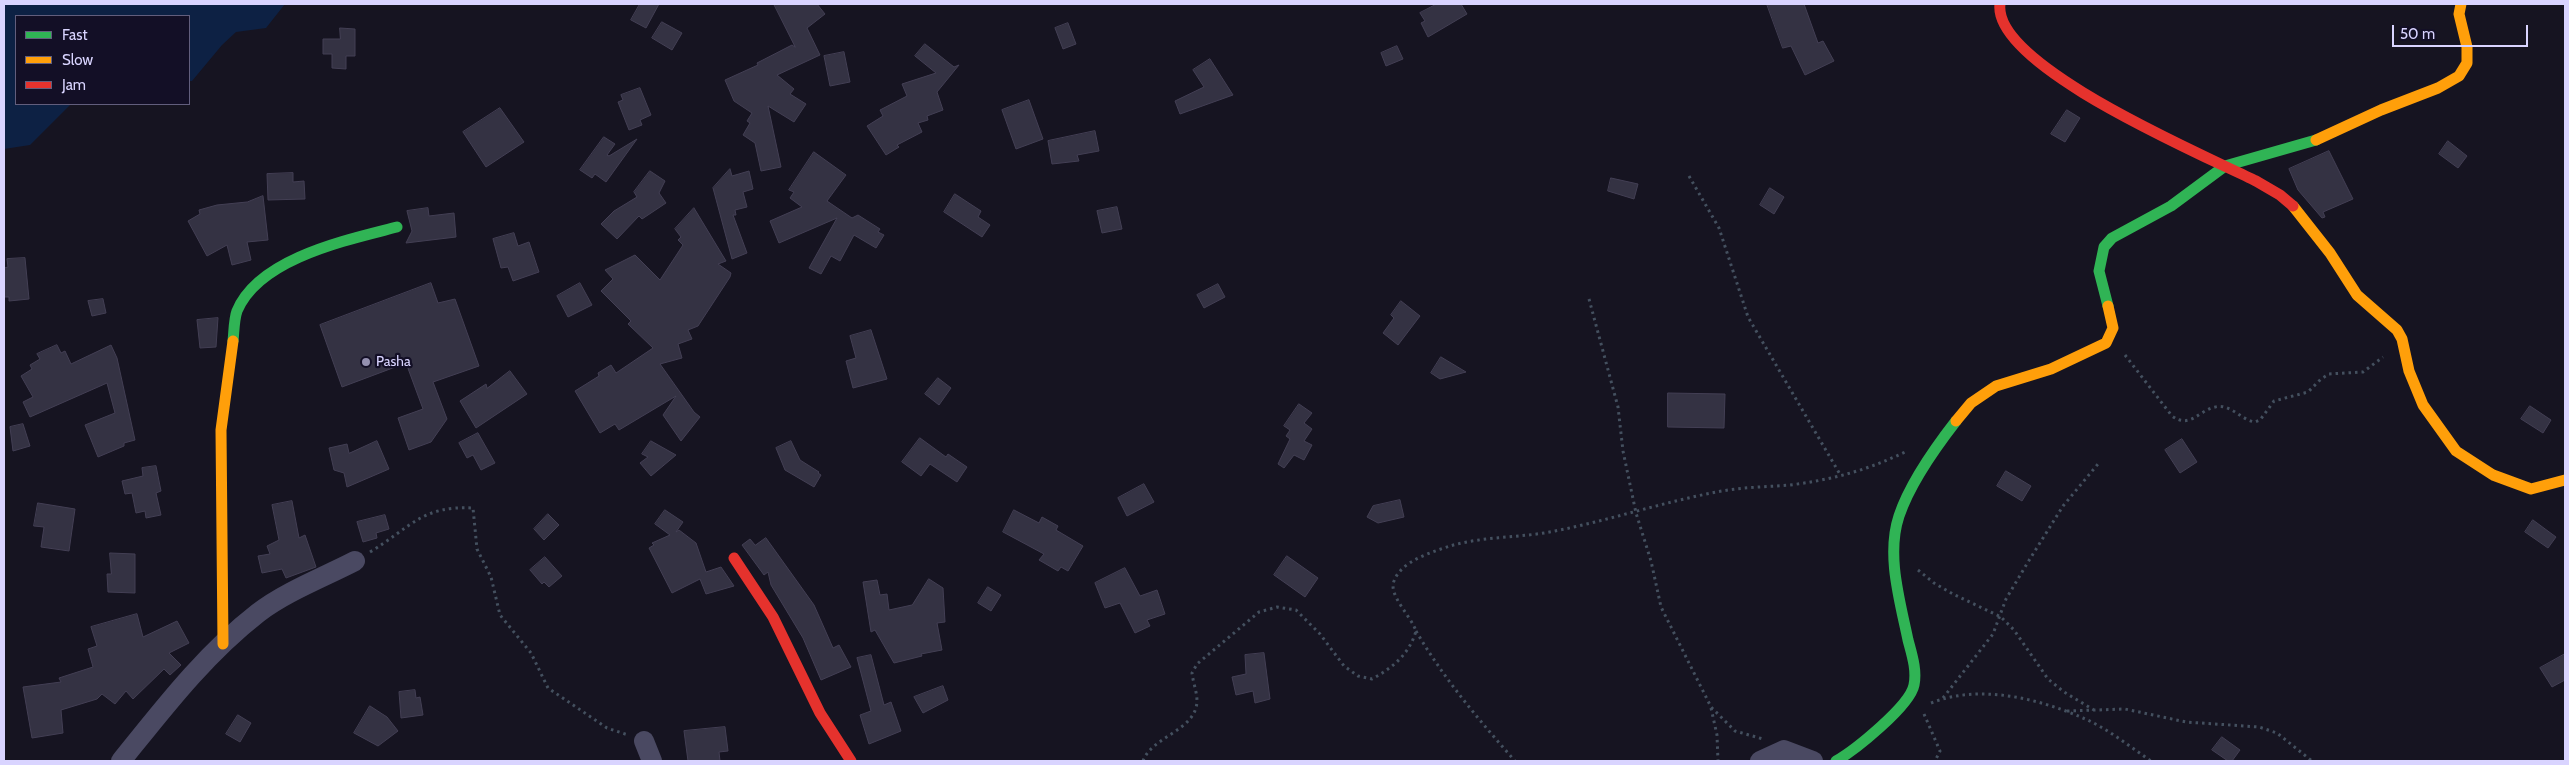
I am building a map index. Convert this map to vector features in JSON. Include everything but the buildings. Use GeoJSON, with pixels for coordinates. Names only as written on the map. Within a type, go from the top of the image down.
{"type":"FeatureCollection","features":[{"type":"Feature","properties":{"kind":"street"},"geometry":{"type":"LineString","coordinates":[[2000,4],[1999,12],[2005,29],[2017,44],[2070,85],[2102,106],[2280,195],[2295,208],[2330,253],[2356,295],[2397,330],[2402,339],[2409,372],[2423,405],[2456,451],[2493,475],[2531,489],[2549,486],[2565,480]]}},
{"type":"Feature","properties":{"kind":"street"},"geometry":{"type":"LineString","coordinates":[[1836,761],[1848,754],[1886,722],[1903,704],[1914,687],[1915,670],[1896,582],[1895,546],[1900,516],[1930,455],[1959,416],[1983,393],[1996,386],[2031,377],[2074,360],[2097,349],[2111,337],[2113,328],[2099,271],[2100,258],[2104,247],[2127,228],[2150,218],[2190,194],[2225,166],[2311,142],[2381,110],[2438,88],[2459,76],[2467,63],[2467,47],[2459,14],[2461,4]]}},
{"type":"Feature","properties":{"kind":"street"},"geometry":{"type":"LineString","coordinates":[[223,644],[222,430],[237,311],[257,282],[287,262],[343,241],[397,227]]}},
{"type":"Feature","properties":{"kind":"street"},"geometry":{"type":"LineString","coordinates":[[734,558],[778,626],[819,712],[838,745],[851,761]]}},
{"type":"Feature","properties":{"kind":"street"},"geometry":{"type":"LineString","coordinates":[[121,761],[181,687],[223,644],[259,612],[355,561]]}},
{"type":"Feature","properties":{"kind":"street"},"geometry":{"type":"LineString","coordinates":[[644,741],[652,761]]}},
{"type":"Feature","properties":{"kind":"street"},"geometry":{"type":"LineString","coordinates":[[1760,761],[1784,750],[1813,761]]}},
{"type":"Feature","properties":{"kind":"path"},"geometry":{"type":"LineString","coordinates":[[1689,176],[1719,228],[1748,317],[1841,476]]}},
{"type":"Feature","properties":{"kind":"path"},"geometry":{"type":"LineString","coordinates":[[1589,299],[1618,407],[1623,451],[1636,513],[1651,561],[1661,607],[1711,708],[1717,735],[1718,761]]}},
{"type":"Feature","properties":{"kind":"path"},"geometry":{"type":"LineString","coordinates":[[2111,337],[2172,416],[2179,421],[2187,422],[2214,407],[2222,406],[2255,422],[2260,420],[2274,402],[2308,392],[2321,379],[2330,374],[2363,372],[2372,367],[2402,339]]}},
{"type":"Feature","properties":{"kind":"path"},"geometry":{"type":"LineString","coordinates":[[1515,761],[1458,695],[1438,668],[1408,614],[1393,593],[1393,582],[1400,571],[1415,560],[1452,546],[1548,532],[1636,513],[1720,491],[1787,485],[1841,476],[1884,463],[1911,449]]}},
{"type":"Feature","properties":{"kind":"path"},"geometry":{"type":"LineString","coordinates":[[1942,698],[1988,641],[2015,583],[2063,506],[2098,464]]}},
{"type":"Feature","properties":{"kind":"path"},"geometry":{"type":"LineString","coordinates":[[390,540],[418,517],[450,507],[473,508],[477,549],[491,577],[500,615],[531,653],[548,688],[607,728],[644,741]]}},
{"type":"Feature","properties":{"kind":"path"},"geometry":{"type":"LineString","coordinates":[[1916,568],[1941,587],[2000,617],[2014,630],[2048,679],[2064,692],[2094,710]]}},
{"type":"Feature","properties":{"kind":"path"},"geometry":{"type":"LineString","coordinates":[[1143,761],[1149,749],[1174,732],[1195,711],[1197,700],[1192,673],[1197,664],[1259,612],[1277,607],[1296,610],[1320,634],[1344,666],[1358,676],[1372,679],[1395,666],[1411,644],[1416,631]]}},
{"type":"Feature","properties":{"kind":"path"},"geometry":{"type":"LineString","coordinates":[[1928,704],[1942,698],[1970,694],[1997,694],[2083,718],[2151,761]]}},
{"type":"Feature","properties":{"kind":"path"},"geometry":{"type":"LineString","coordinates":[[1921,707],[1940,751],[1935,761]]}},
{"type":"Feature","properties":{"kind":"path"},"geometry":{"type":"LineString","coordinates":[[1711,708],[1735,731],[1764,740],[1784,750]]}},
{"type":"Feature","properties":{"kind":"path"},"geometry":{"type":"LineString","coordinates":[[2064,712],[2126,709],[2186,722],[2259,727],[2277,733],[2312,761]]}},
{"type":"Feature","properties":{"kind":"water"},"geometry":{"type":"Polygon","coordinates":[[[4,4],[285,4],[266,28],[236,32],[222,45],[192,81],[190,81],[190,15],[15,15],[15,105],[70,105],[30,145],[4,149],[4,4]]]}},
{"type":"Feature","properties":{"kind":"traffic: fast"},"geometry":{"type":"LineString","coordinates":[[2108,306],[2099,271],[2104,247],[2112,238],[2171,206],[2225,166],[2316,140]]}},
{"type":"Feature","properties":{"kind":"traffic: fast"},"geometry":{"type":"LineString","coordinates":[[233,341],[237,311],[248,293],[264,277],[306,254],[330,245],[397,227]]}},
{"type":"Feature","properties":{"kind":"traffic: fast"},"geometry":{"type":"LineString","coordinates":[[1836,761],[1881,727],[1903,704],[1914,685],[1914,662],[1901,610],[1894,562],[1895,531],[1899,516],[1916,479],[1956,421]]}},
{"type":"Feature","properties":{"kind":"traffic: slow"},"geometry":{"type":"LineString","coordinates":[[2316,140],[2381,110],[2438,88],[2459,76],[2467,63],[2467,47],[2459,14],[2461,4]]}},
{"type":"Feature","properties":{"kind":"traffic: slow"},"geometry":{"type":"LineString","coordinates":[[2293,206],[2330,253],[2357,295],[2397,330],[2402,339],[2409,371],[2423,405],[2456,451],[2493,475],[2531,489],[2565,480]]}},
{"type":"Feature","properties":{"kind":"traffic: slow"},"geometry":{"type":"LineString","coordinates":[[1956,421],[1971,403],[1996,386],[2051,369],[2106,343],[2113,328],[2108,306]]}},
{"type":"Feature","properties":{"kind":"traffic: slow"},"geometry":{"type":"LineString","coordinates":[[223,644],[221,430],[233,341]]}},
{"type":"Feature","properties":{"kind":"traffic: jam"},"geometry":{"type":"LineString","coordinates":[[2000,4],[2007,28],[2030,54],[2064,81],[2151,130],[2256,181],[2280,195],[2293,206]]}},
{"type":"Feature","properties":{"kind":"traffic: jam"},"geometry":{"type":"LineString","coordinates":[[734,558],[773,617],[820,713],[851,761]]}},
{"type":"Feature","properties":{"kind":"place","name":"Pasha"},"geometry":{"type":"Point","coordinates":[366,362]}}]}
